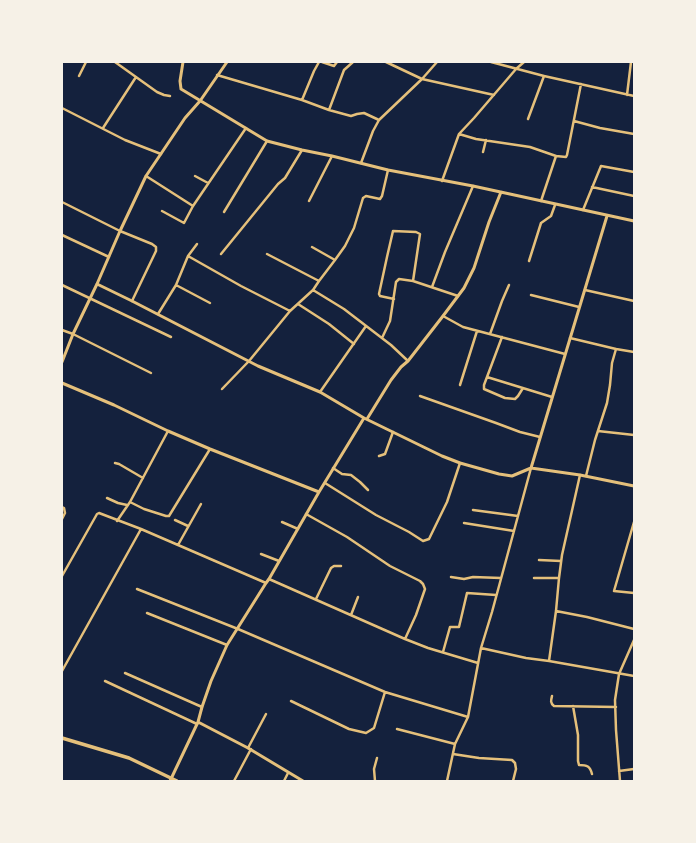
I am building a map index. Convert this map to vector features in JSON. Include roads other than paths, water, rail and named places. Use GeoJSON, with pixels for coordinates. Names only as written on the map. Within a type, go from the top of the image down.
{"type":"FeatureCollection","features":[{"type":"Feature","properties":{"kind":"main road"},"geometry":{"type":"LineString","coordinates":[[62,738],[129,758],[171,780],[177,781]]}},
{"type":"Feature","properties":{"kind":"street"},"geometry":{"type":"LineString","coordinates":[[79,76],[86,62]]}},
{"type":"Feature","properties":{"kind":"street"},"geometry":{"type":"LineString","coordinates":[[115,62],[157,92],[170,96]]}},
{"type":"Feature","properties":{"kind":"street"},"geometry":{"type":"LineString","coordinates":[[183,62],[180,82],[181,89],[267,141],[388,170],[473,186],[634,221]]}},
{"type":"Feature","properties":{"kind":"street"},"geometry":{"type":"LineString","coordinates":[[62,362],[73,334],[146,176],[185,118],[200,101],[227,62]]}},
{"type":"Feature","properties":{"kind":"street"},"geometry":{"type":"LineString","coordinates":[[302,100],[314,71],[320,62],[334,66],[338,62]]}},
{"type":"Feature","properties":{"kind":"street"},"geometry":{"type":"LineString","coordinates":[[329,110],[344,70],[353,62]]}},
{"type":"Feature","properties":{"kind":"street"},"geometry":{"type":"LineString","coordinates":[[386,62],[422,79],[494,95]]}},
{"type":"Feature","properties":{"kind":"street"},"geometry":{"type":"LineString","coordinates":[[361,163],[373,131],[379,120],[422,79],[437,62]]}},
{"type":"Feature","properties":{"kind":"street"},"geometry":{"type":"LineString","coordinates":[[491,62],[544,76],[634,96]]}},
{"type":"Feature","properties":{"kind":"street"},"geometry":{"type":"LineString","coordinates":[[442,181],[459,134],[516,69],[524,62]]}},
{"type":"Feature","properties":{"kind":"street"},"geometry":{"type":"LineString","coordinates":[[627,95],[631,62]]}},
{"type":"Feature","properties":{"kind":"street"},"geometry":{"type":"LineString","coordinates":[[217,75],[302,100],[329,110],[351,116],[364,113],[379,120]]}},
{"type":"Feature","properties":{"kind":"street"},"geometry":{"type":"LineString","coordinates":[[528,119],[544,76]]}},
{"type":"Feature","properties":{"kind":"street"},"geometry":{"type":"LineString","coordinates":[[103,128],[136,77]]}},
{"type":"Feature","properties":{"kind":"street"},"geometry":{"type":"LineString","coordinates":[[459,134],[476,139],[530,147],[556,156],[566,157],[581,84]]}},
{"type":"Feature","properties":{"kind":"street"},"geometry":{"type":"LineString","coordinates":[[62,108],[125,140],[161,154]]}},
{"type":"Feature","properties":{"kind":"street"},"geometry":{"type":"LineString","coordinates":[[574,121],[600,128],[634,134]]}},
{"type":"Feature","properties":{"kind":"street"},"geometry":{"type":"LineString","coordinates":[[162,211],[184,223],[208,183],[246,128]]}},
{"type":"Feature","properties":{"kind":"street"},"geometry":{"type":"LineString","coordinates":[[483,152],[486,140]]}},
{"type":"Feature","properties":{"kind":"street"},"geometry":{"type":"LineString","coordinates":[[224,212],[267,141]]}},
{"type":"Feature","properties":{"kind":"street"},"geometry":{"type":"LineString","coordinates":[[221,254],[278,184],[285,178],[302,150]]}},
{"type":"Feature","properties":{"kind":"street"},"geometry":{"type":"LineString","coordinates":[[309,201],[332,156]]}},
{"type":"Feature","properties":{"kind":"street"},"geometry":{"type":"LineString","coordinates":[[540,201],[556,156]]}},
{"type":"Feature","properties":{"kind":"street"},"geometry":{"type":"LineString","coordinates":[[583,211],[601,166],[634,172]]}},
{"type":"Feature","properties":{"kind":"street"},"geometry":{"type":"LineString","coordinates":[[222,389],[249,361],[290,311],[313,290],[345,246],[354,228],[364,198],[366,196],[380,199],[382,196],[388,170]]}},
{"type":"Feature","properties":{"kind":"street"},"geometry":{"type":"LineString","coordinates":[[146,176],[193,206]]}},
{"type":"Feature","properties":{"kind":"street"},"geometry":{"type":"LineString","coordinates":[[195,176],[208,183]]}},
{"type":"Feature","properties":{"kind":"street"},"geometry":{"type":"LineString","coordinates":[[432,287],[473,186]]}},
{"type":"Feature","properties":{"kind":"street"},"geometry":{"type":"LineString","coordinates":[[592,187],[634,196]]}},
{"type":"Feature","properties":{"kind":"street"},"geometry":{"type":"LineString","coordinates":[[171,780],[198,723],[211,682],[227,645],[269,579],[319,492],[365,418],[391,380],[401,367],[408,361],[464,288],[474,268],[489,222],[501,192]]}},
{"type":"Feature","properties":{"kind":"street"},"geometry":{"type":"LineString","coordinates":[[62,202],[120,231],[152,244],[156,248],[132,301]]}},
{"type":"Feature","properties":{"kind":"street"},"geometry":{"type":"LineString","coordinates":[[530,261],[541,223],[551,216],[555,205]]}},
{"type":"Feature","properties":{"kind":"street"},"geometry":{"type":"LineString","coordinates":[[446,781],[455,744],[468,717],[481,648],[531,468],[607,216]]}},
{"type":"Feature","properties":{"kind":"street"},"geometry":{"type":"LineString","coordinates":[[394,299],[379,294],[394,231],[416,232],[420,234],[413,281]]}},
{"type":"Feature","properties":{"kind":"street"},"geometry":{"type":"LineString","coordinates":[[62,235],[109,257]]}},
{"type":"Feature","properties":{"kind":"street"},"geometry":{"type":"LineString","coordinates":[[158,314],[176,285],[188,256],[197,244]]}},
{"type":"Feature","properties":{"kind":"street"},"geometry":{"type":"LineString","coordinates":[[312,248],[335,260]]}},
{"type":"Feature","properties":{"kind":"street"},"geometry":{"type":"LineString","coordinates":[[267,254],[319,281]]}},
{"type":"Feature","properties":{"kind":"street"},"geometry":{"type":"LineString","coordinates":[[188,256],[241,286],[290,311]]}},
{"type":"Feature","properties":{"kind":"street"},"geometry":{"type":"LineString","coordinates":[[382,338],[390,321],[396,282],[399,279],[413,281],[458,296]]}},
{"type":"Feature","properties":{"kind":"street"},"geometry":{"type":"LineString","coordinates":[[97,284],[258,366],[320,392],[365,418],[460,463],[499,474],[512,476],[531,468],[586,476],[634,486]]}},
{"type":"Feature","properties":{"kind":"street"},"geometry":{"type":"LineString","coordinates":[[62,285],[171,336]]}},
{"type":"Feature","properties":{"kind":"street"},"geometry":{"type":"LineString","coordinates":[[176,285],[210,302]]}},
{"type":"Feature","properties":{"kind":"street"},"geometry":{"type":"LineString","coordinates":[[490,334],[509,285]]}},
{"type":"Feature","properties":{"kind":"street"},"geometry":{"type":"LineString","coordinates":[[313,290],[344,309],[382,338],[408,361]]}},
{"type":"Feature","properties":{"kind":"street"},"geometry":{"type":"LineString","coordinates":[[585,290],[634,301]]}},
{"type":"Feature","properties":{"kind":"street"},"geometry":{"type":"LineString","coordinates":[[531,295],[579,307]]}},
{"type":"Feature","properties":{"kind":"street"},"geometry":{"type":"LineString","coordinates":[[298,304],[329,324],[354,344]]}},
{"type":"Feature","properties":{"kind":"street"},"geometry":{"type":"LineString","coordinates":[[443,316],[463,327],[565,354]]}},
{"type":"Feature","properties":{"kind":"street"},"geometry":{"type":"LineString","coordinates":[[320,392],[366,326]]}},
{"type":"Feature","properties":{"kind":"street"},"geometry":{"type":"LineString","coordinates":[[62,330],[151,373]]}},
{"type":"Feature","properties":{"kind":"street"},"geometry":{"type":"LineString","coordinates":[[460,385],[478,331]]}},
{"type":"Feature","properties":{"kind":"street"},"geometry":{"type":"LineString","coordinates":[[502,337],[484,385],[484,389],[505,398],[515,400],[523,388]]}},
{"type":"Feature","properties":{"kind":"street"},"geometry":{"type":"LineString","coordinates":[[570,338],[634,352]]}},
{"type":"Feature","properties":{"kind":"street"},"geometry":{"type":"LineString","coordinates":[[586,476],[607,403],[612,363],[616,349]]}},
{"type":"Feature","properties":{"kind":"street"},"geometry":{"type":"LineString","coordinates":[[487,377],[552,397]]}},
{"type":"Feature","properties":{"kind":"street"},"geometry":{"type":"LineString","coordinates":[[62,383],[210,449],[319,492]]}},
{"type":"Feature","properties":{"kind":"street"},"geometry":{"type":"LineString","coordinates":[[420,396],[520,432],[540,437]]}},
{"type":"Feature","properties":{"kind":"street"},"geometry":{"type":"LineString","coordinates":[[117,521],[130,502],[168,431]]}},
{"type":"Feature","properties":{"kind":"street"},"geometry":{"type":"LineString","coordinates":[[598,431],[634,435]]}},
{"type":"Feature","properties":{"kind":"street"},"geometry":{"type":"LineString","coordinates":[[379,456],[385,454],[393,432]]}},
{"type":"Feature","properties":{"kind":"street"},"geometry":{"type":"LineString","coordinates":[[130,502],[144,509],[169,516],[210,449]]}},
{"type":"Feature","properties":{"kind":"street"},"geometry":{"type":"LineString","coordinates":[[115,463],[143,478]]}},
{"type":"Feature","properties":{"kind":"street"},"geometry":{"type":"LineString","coordinates":[[325,482],[376,515],[423,541],[428,540],[446,502],[460,463]]}},
{"type":"Feature","properties":{"kind":"street"},"geometry":{"type":"LineString","coordinates":[[334,468],[342,474],[351,475],[368,490]]}},
{"type":"Feature","properties":{"kind":"street"},"geometry":{"type":"LineString","coordinates":[[549,661],[561,561],[580,475]]}},
{"type":"Feature","properties":{"kind":"street"},"geometry":{"type":"LineString","coordinates":[[107,498],[127,505]]}},
{"type":"Feature","properties":{"kind":"street"},"geometry":{"type":"LineString","coordinates":[[178,545],[201,504]]}},
{"type":"Feature","properties":{"kind":"street"},"geometry":{"type":"LineString","coordinates":[[62,508],[64,508],[65,513],[62,519]]}},
{"type":"Feature","properties":{"kind":"street"},"geometry":{"type":"LineString","coordinates":[[473,510],[518,516]]}},
{"type":"Feature","properties":{"kind":"street"},"geometry":{"type":"LineString","coordinates":[[62,576],[98,513],[141,529],[266,583]]}},
{"type":"Feature","properties":{"kind":"street"},"geometry":{"type":"LineString","coordinates":[[306,514],[348,537],[390,566],[423,584],[425,589],[416,615],[405,639]]}},
{"type":"Feature","properties":{"kind":"street"},"geometry":{"type":"LineString","coordinates":[[175,520],[188,526]]}},
{"type":"Feature","properties":{"kind":"street"},"geometry":{"type":"LineString","coordinates":[[282,522],[298,529]]}},
{"type":"Feature","properties":{"kind":"street"},"geometry":{"type":"LineString","coordinates":[[464,522],[514,531]]}},
{"type":"Feature","properties":{"kind":"street"},"geometry":{"type":"LineString","coordinates":[[634,522],[614,591],[634,593]]}},
{"type":"Feature","properties":{"kind":"street"},"geometry":{"type":"LineString","coordinates":[[62,671],[141,529]]}},
{"type":"Feature","properties":{"kind":"street"},"geometry":{"type":"LineString","coordinates":[[261,554],[279,561]]}},
{"type":"Feature","properties":{"kind":"street"},"geometry":{"type":"LineString","coordinates":[[540,560],[561,561]]}},
{"type":"Feature","properties":{"kind":"street"},"geometry":{"type":"LineString","coordinates":[[316,599],[331,568],[334,566],[341,566]]}},
{"type":"Feature","properties":{"kind":"street"},"geometry":{"type":"LineString","coordinates":[[451,577],[464,579],[473,577],[501,578]]}},
{"type":"Feature","properties":{"kind":"street"},"geometry":{"type":"LineString","coordinates":[[534,578],[559,578]]}},
{"type":"Feature","properties":{"kind":"street"},"geometry":{"type":"LineString","coordinates":[[269,579],[405,639],[478,663]]}},
{"type":"Feature","properties":{"kind":"street"},"geometry":{"type":"LineString","coordinates":[[137,589],[238,629],[385,692],[468,717]]}},
{"type":"Feature","properties":{"kind":"street"},"geometry":{"type":"LineString","coordinates":[[443,652],[450,627],[458,627],[467,594],[496,595]]}},
{"type":"Feature","properties":{"kind":"street"},"geometry":{"type":"LineString","coordinates":[[351,615],[358,597]]}},
{"type":"Feature","properties":{"kind":"street"},"geometry":{"type":"LineString","coordinates":[[556,611],[634,629]]}},
{"type":"Feature","properties":{"kind":"street"},"geometry":{"type":"LineString","coordinates":[[146,613],[227,645]]}},
{"type":"Feature","properties":{"kind":"street"},"geometry":{"type":"LineString","coordinates":[[620,781],[615,700],[619,674],[634,640]]}},
{"type":"Feature","properties":{"kind":"street"},"geometry":{"type":"LineString","coordinates":[[481,648],[526,658],[634,676]]}},
{"type":"Feature","properties":{"kind":"street"},"geometry":{"type":"LineString","coordinates":[[125,673],[202,707]]}},
{"type":"Feature","properties":{"kind":"street"},"geometry":{"type":"LineString","coordinates":[[105,681],[250,748],[303,781]]}},
{"type":"Feature","properties":{"kind":"street"},"geometry":{"type":"LineString","coordinates":[[291,701],[349,729],[366,733],[374,728],[385,692]]}},
{"type":"Feature","properties":{"kind":"street"},"geometry":{"type":"LineString","coordinates":[[552,696],[551,702],[554,706],[616,707]]}},
{"type":"Feature","properties":{"kind":"street"},"geometry":{"type":"LineString","coordinates":[[573,706],[578,735],[579,765],[589,767],[592,774]]}},
{"type":"Feature","properties":{"kind":"street"},"geometry":{"type":"LineString","coordinates":[[234,781],[266,714]]}},
{"type":"Feature","properties":{"kind":"street"},"geometry":{"type":"LineString","coordinates":[[397,729],[455,744]]}},
{"type":"Feature","properties":{"kind":"street"},"geometry":{"type":"LineString","coordinates":[[453,754],[478,758],[512,760],[515,763],[516,769],[513,781]]}},
{"type":"Feature","properties":{"kind":"street"},"geometry":{"type":"LineString","coordinates":[[375,781],[374,769],[377,758]]}},
{"type":"Feature","properties":{"kind":"street"},"geometry":{"type":"LineString","coordinates":[[619,770],[634,769]]}},
{"type":"Feature","properties":{"kind":"street"},"geometry":{"type":"LineString","coordinates":[[284,781],[288,773]]}}]}
